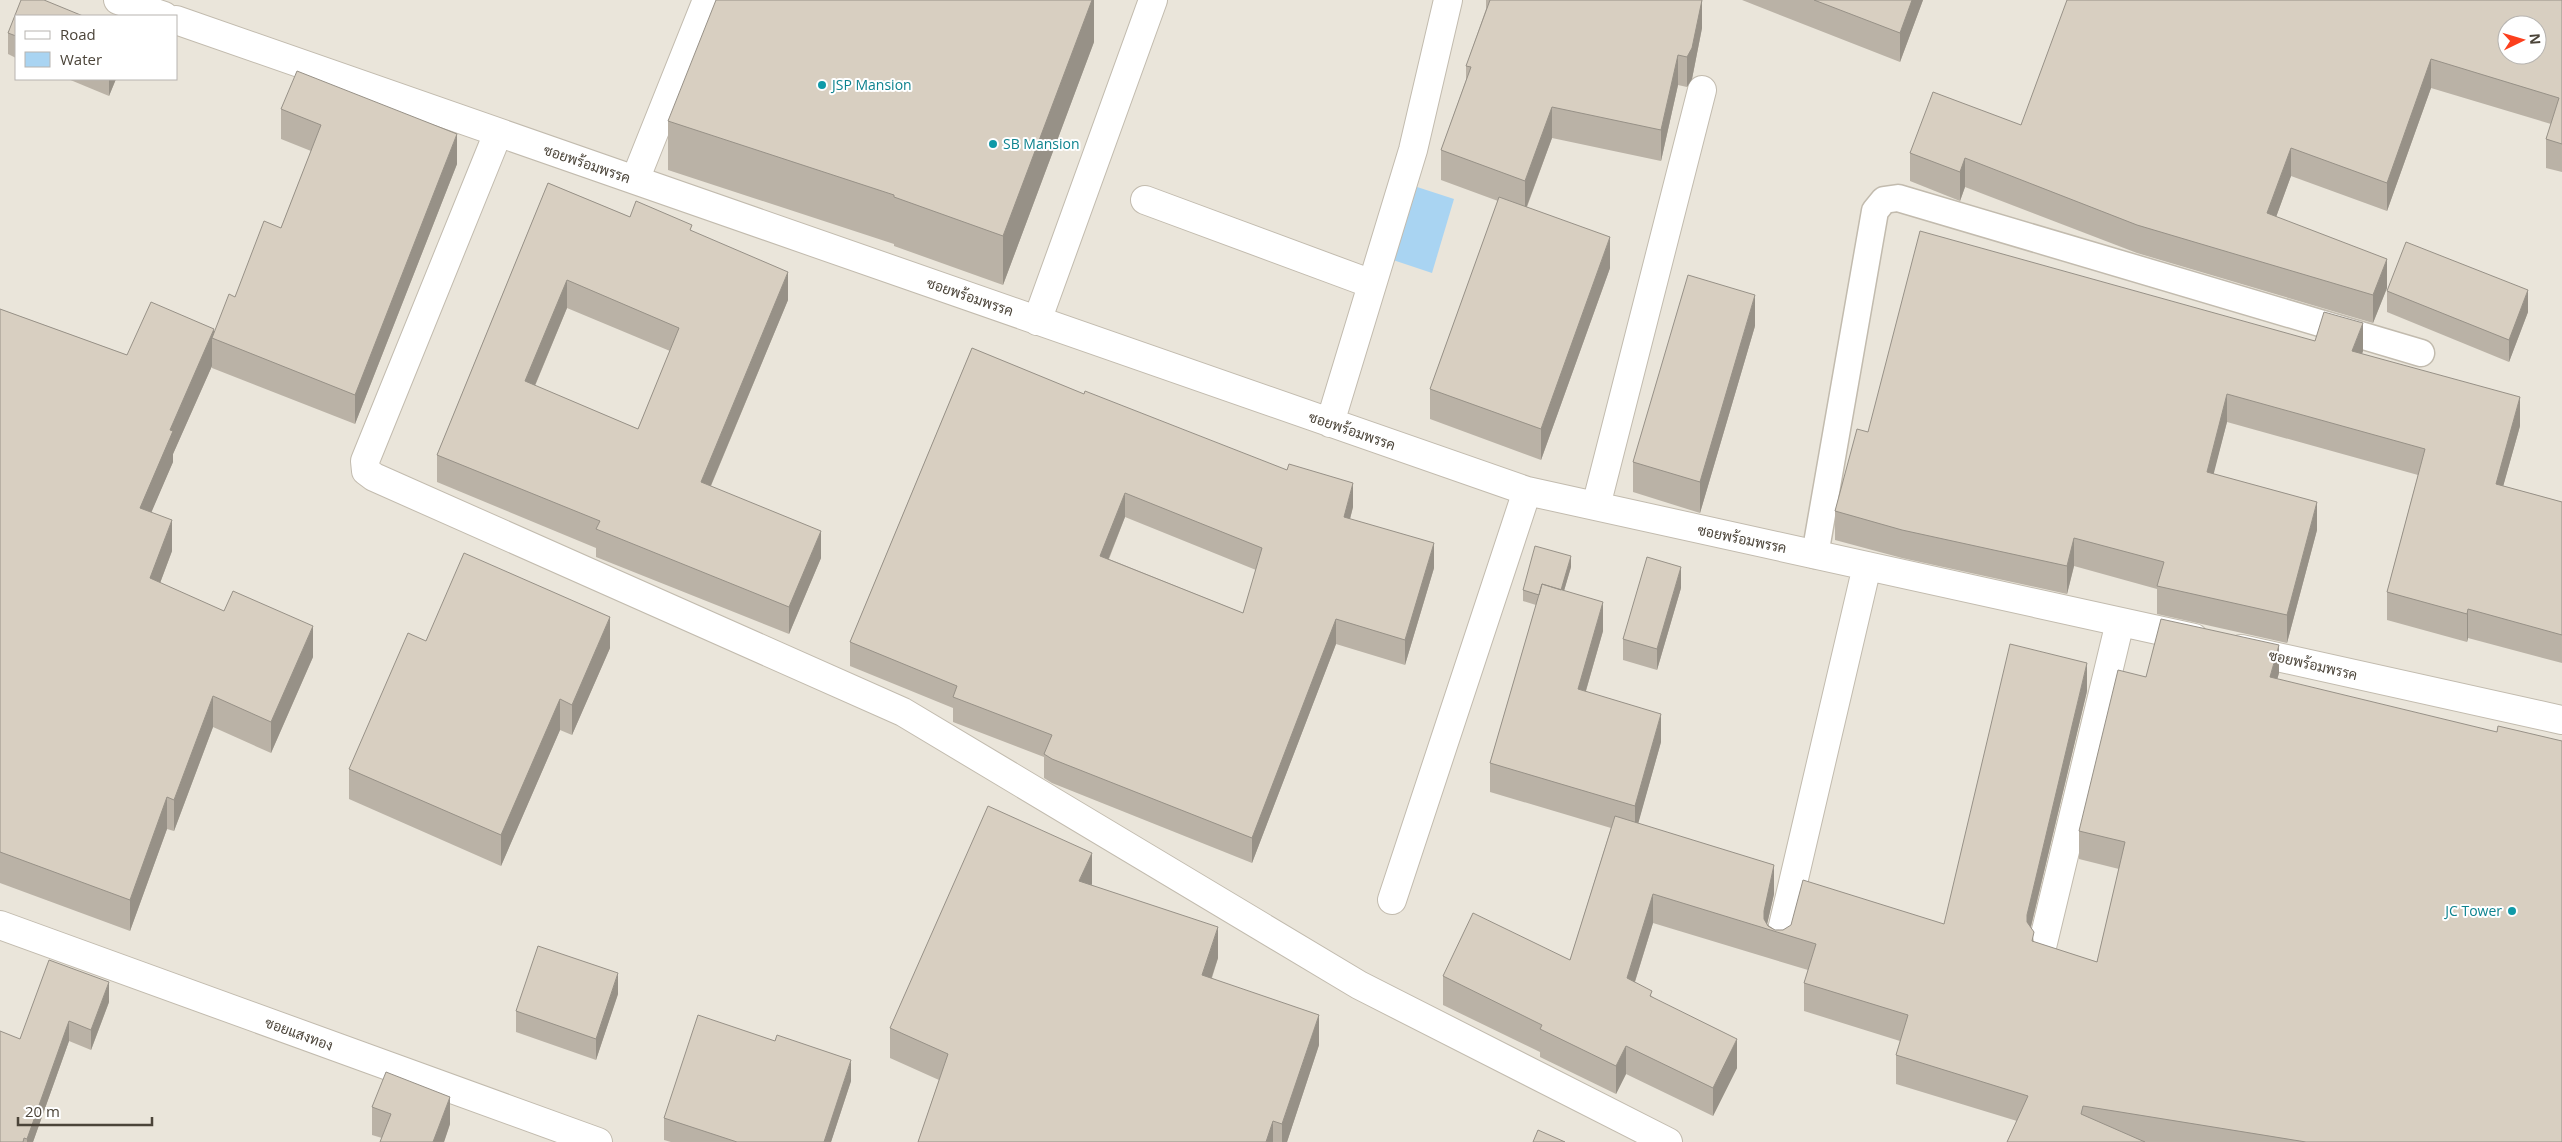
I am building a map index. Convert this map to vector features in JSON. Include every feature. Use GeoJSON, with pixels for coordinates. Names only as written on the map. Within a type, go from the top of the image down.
{"type":"FeatureCollection","features":[{"type":"Feature","properties":{"kind":"street"},"geometry":{"type":"LineString","coordinates":[[118,0],[161,15]]}},
{"type":"Feature","properties":{"kind":"street"},"geometry":{"type":"LineString","coordinates":[[635,180],[707,0]]}},
{"type":"Feature","properties":{"kind":"street"},"geometry":{"type":"LineString","coordinates":[[1037,321],[1153,0]]}},
{"type":"Feature","properties":{"kind":"street"},"geometry":{"type":"LineString","coordinates":[[1330,423],[1413,150],[1448,0]]}},
{"type":"Feature","properties":{"kind":"street","name":"ซอยพร้อมพรรค"},"geometry":{"type":"LineString","coordinates":[[178,21],[1527,492],[2562,720]]}},
{"type":"Feature","properties":{"kind":"street"},"geometry":{"type":"LineString","coordinates":[[1596,506],[1702,90]]}},
{"type":"Feature","properties":{"kind":"street"},"geometry":{"type":"LineString","coordinates":[[498,133],[365,461],[366,471],[374,477],[903,712],[1359,985],[1668,1142]]}},
{"type":"Feature","properties":{"kind":"street"},"geometry":{"type":"LineString","coordinates":[[1145,200],[1372,284]]}},
{"type":"Feature","properties":{"kind":"street"},"geometry":{"type":"LineString","coordinates":[[1392,900],[1527,492]]}},
{"type":"Feature","properties":{"kind":"street"},"geometry":{"type":"LineString","coordinates":[[1778,943],[1867,566]]}},
{"type":"Feature","properties":{"kind":"street"},"geometry":{"type":"LineString","coordinates":[[2042,947],[2120,622]]}},
{"type":"Feature","properties":{"kind":"street","name":"ซอยแสงทอง"},"geometry":{"type":"LineString","coordinates":[[0,925],[598,1142]]}},
{"type":"Feature","properties":{"kind":"lane"},"geometry":{"type":"LineString","coordinates":[[1815,555],[1875,210],[1884,200],[1898,198],[2421,353]]}},
{"type":"Feature","properties":{"kind":"shaded area"},"geometry":{"type":"Polygon","coordinates":[[[0,0],[2562,0],[2562,1142],[0,1142],[0,0]]]}},
{"type":"Feature","properties":{"kind":"water"},"geometry":{"type":"Polygon","coordinates":[[[1414,186],[1454,199],[1432,273],[1390,259],[1414,186]]]}},
{"type":"Feature","properties":{"kind":"building"},"geometry":{"type":"Polygon","coordinates":[[[21,0],[44,0],[81,15],[15,15],[21,0]]]}},
{"type":"Feature","properties":{"kind":"building"},"geometry":{"type":"Polygon","coordinates":[[[716,0],[1092,0],[1003,236],[894,197],[894,195],[668,121],[716,0]]]}},
{"type":"Feature","properties":{"kind":"building"},"geometry":{"type":"Polygon","coordinates":[[[1490,0],[1702,0],[1692,48],[1687,57],[1678,55],[1661,130],[1552,107],[1525,181],[1441,150],[1471,67],[1466,66],[1490,0]]]}},
{"type":"Feature","properties":{"kind":"building"},"geometry":{"type":"Polygon","coordinates":[[[1814,0],[1912,0],[1900,33],[1814,0]]]}},
{"type":"Feature","properties":{"kind":"building"},"geometry":{"type":"Polygon","coordinates":[[[2067,0],[2562,0],[2562,144],[2546,139],[2559,98],[2431,59],[2387,183],[2291,148],[2267,213],[2387,259],[2373,295],[2137,225],[1965,158],[1960,172],[1910,153],[1933,92],[2021,125],[2067,0]]]}},
{"type":"Feature","properties":{"kind":"building"},"geometry":{"type":"Polygon","coordinates":[[[15,15],[15,36],[8,33],[15,15]]]}},
{"type":"Feature","properties":{"kind":"building"},"geometry":{"type":"Polygon","coordinates":[[[297,71],[457,134],[355,395],[212,338],[229,294],[235,297],[264,221],[281,228],[321,125],[281,109],[297,71]]]}},
{"type":"Feature","properties":{"kind":"building"},"geometry":{"type":"Polygon","coordinates":[[[548,183],[630,217],[636,201],[692,225],[690,230],[788,272],[701,482],[821,531],[789,607],[596,529],[600,521],[437,455],[548,183]],[[567,280],[525,381],[638,429],[679,328],[567,280]]]}},
{"type":"Feature","properties":{"kind":"building"},"geometry":{"type":"Polygon","coordinates":[[[1499,197],[1610,237],[1541,429],[1430,389],[1499,197]]]}},
{"type":"Feature","properties":{"kind":"building"},"geometry":{"type":"Polygon","coordinates":[[[1920,231],[2315,341],[2324,312],[2363,323],[2352,351],[2520,397],[2496,484],[2562,502],[2562,635],[2468,609],[2467,614],[2387,592],[2425,449],[2227,394],[2207,472],[2317,502],[2287,615],[2157,586],[2164,562],[2074,538],[2067,566],[1902,530],[1835,511],[1857,429],[1868,432],[1920,231]]]}},
{"type":"Feature","properties":{"kind":"building"},"geometry":{"type":"Polygon","coordinates":[[[2406,242],[2528,290],[2509,340],[2387,291],[2406,242]]]}},
{"type":"Feature","properties":{"kind":"building"},"geometry":{"type":"Polygon","coordinates":[[[1688,275],[1755,295],[1700,482],[1633,462],[1688,275]]]}},
{"type":"Feature","properties":{"kind":"building"},"geometry":{"type":"Polygon","coordinates":[[[151,302],[214,329],[170,430],[173,431],[140,508],[172,520],[150,578],[224,611],[233,591],[313,626],[271,722],[213,696],[174,800],[167,797],[130,900],[0,852],[0,309],[127,355],[151,302]]]}},
{"type":"Feature","properties":{"kind":"building"},"geometry":{"type":"Polygon","coordinates":[[[972,348],[1084,394],[1085,391],[1287,470],[1289,464],[1353,483],[1344,517],[1434,543],[1405,640],[1336,619],[1252,838],[1052,759],[1044,754],[1052,735],[953,697],[957,686],[850,642],[972,348]],[[1125,493],[1100,556],[1243,613],[1262,548],[1125,493]]]}},
{"type":"Feature","properties":{"kind":"building"},"geometry":{"type":"Polygon","coordinates":[[[1535,546],[1571,556],[1561,590],[1542,584],[1539,595],[1523,590],[1535,546]]]}},
{"type":"Feature","properties":{"kind":"building"},"geometry":{"type":"Polygon","coordinates":[[[464,553],[610,617],[572,705],[560,699],[501,835],[349,769],[408,633],[426,641],[464,553]]]}},
{"type":"Feature","properties":{"kind":"building"},"geometry":{"type":"Polygon","coordinates":[[[1647,557],[1681,567],[1657,649],[1623,639],[1647,557]]]}},
{"type":"Feature","properties":{"kind":"building"},"geometry":{"type":"Polygon","coordinates":[[[1542,584],[1603,602],[1578,689],[1661,714],[1635,806],[1490,763],[1542,584]]]}},
{"type":"Feature","properties":{"kind":"building"},"geometry":{"type":"Polygon","coordinates":[[[2161,619],[2279,645],[2270,677],[2497,732],[2498,726],[2562,741],[2562,1142],[2306,1142],[2083,1106],[2081,1114],[2145,1142],[2007,1142],[2028,1096],[1896,1055],[1908,1015],[1804,983],[1816,944],[1653,894],[1627,978],[1652,991],[1650,996],[1737,1039],[1713,1088],[1626,1046],[1616,1066],[1540,1029],[1542,1025],[1443,976],[1473,913],[1570,960],[1615,816],[1774,865],[1764,919],[1768,926],[1775,930],[1783,930],[1791,925],[1803,880],[1944,924],[2010,644],[2087,663],[2027,915],[2027,922],[2034,932],[2032,941],[2097,962],[2125,842],[2079,831],[2118,670],[2146,677],[2161,619]]]}},
{"type":"Feature","properties":{"kind":"building"},"geometry":{"type":"Polygon","coordinates":[[[988,806],[1092,853],[1079,881],[1218,927],[1202,975],[1319,1015],[1282,1124],[1273,1121],[1266,1142],[918,1142],[948,1054],[890,1028],[988,806]]]}},
{"type":"Feature","properties":{"kind":"building"},"geometry":{"type":"Polygon","coordinates":[[[538,946],[618,973],[596,1039],[516,1011],[538,946]]]}},
{"type":"Feature","properties":{"kind":"building"},"geometry":{"type":"Polygon","coordinates":[[[49,960],[109,982],[91,1030],[69,1021],[27,1139],[24,1138],[23,1142],[0,1142],[0,1031],[20,1039],[49,960]]]}},
{"type":"Feature","properties":{"kind":"building"},"geometry":{"type":"Polygon","coordinates":[[[698,1015],[775,1041],[777,1035],[851,1060],[824,1142],[737,1142],[664,1118],[698,1015]]]}},
{"type":"Feature","properties":{"kind":"building"},"geometry":{"type":"Polygon","coordinates":[[[386,1072],[450,1097],[433,1142],[380,1142],[391,1114],[372,1107],[386,1072]]]}},
{"type":"Feature","properties":{"kind":"building"},"geometry":{"type":"Polygon","coordinates":[[[1538,1130],[1565,1142],[1533,1142],[1538,1130]]]}},
{"type":"Feature","properties":{"kind":"place","name":"JSP Mansion"},"geometry":{"type":"Point","coordinates":[822,85]}},
{"type":"Feature","properties":{"kind":"place","name":"SB Mansion"},"geometry":{"type":"Point","coordinates":[993,144]}},
{"type":"Feature","properties":{"kind":"place","name":"JC Tower"},"geometry":{"type":"Point","coordinates":[2512,911]}}]}
